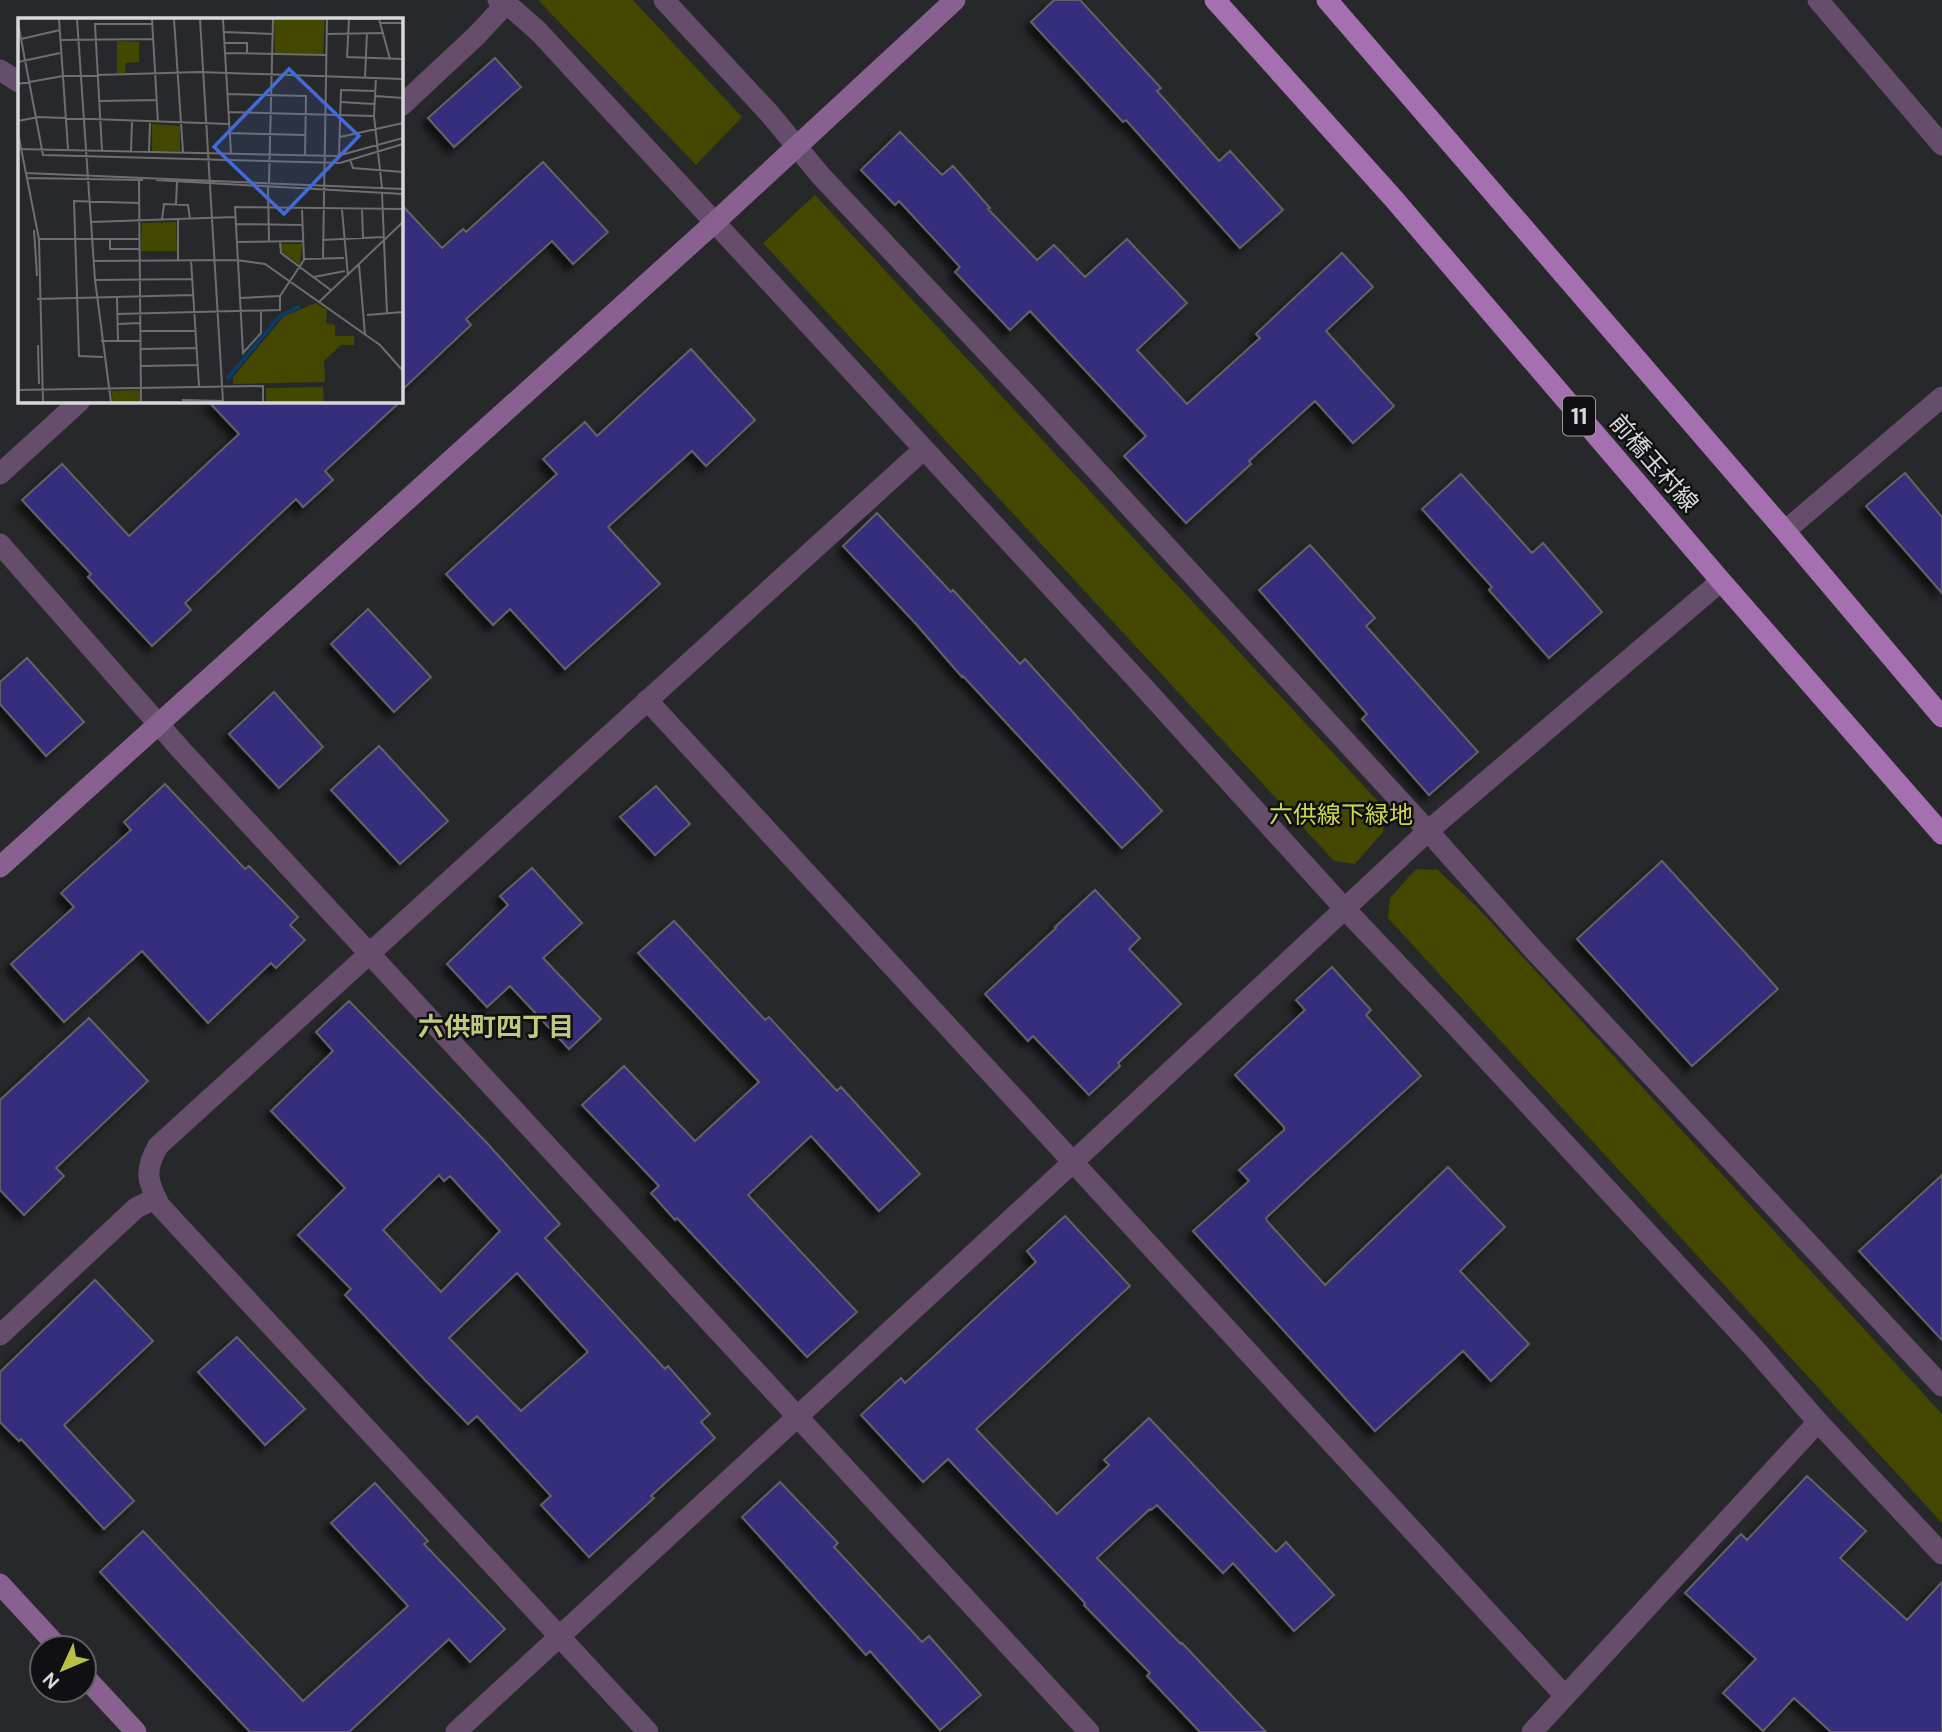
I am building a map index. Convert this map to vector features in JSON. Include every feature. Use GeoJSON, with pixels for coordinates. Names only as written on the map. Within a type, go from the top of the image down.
{"type":"FeatureCollection","features":[{"type":"Feature","properties":{"kind":"main road","name":"前橋玉村線"},"geometry":{"type":"LineString","coordinates":[[1215,0],[1392,198],[1942,834]]}},
{"type":"Feature","properties":{"kind":"main road"},"geometry":{"type":"LineString","coordinates":[[1326,0],[1785,531],[1942,717]]}},
{"type":"Feature","properties":{"kind":"street"},"geometry":{"type":"LineString","coordinates":[[664,0],[769,113],[821,176],[1030,398],[1533,949],[1942,1387]]}},
{"type":"Feature","properties":{"kind":"street"},"geometry":{"type":"LineString","coordinates":[[0,867],[798,147],[955,0]]}},
{"type":"Feature","properties":{"kind":"street"},"geometry":{"type":"LineString","coordinates":[[1818,0],[1942,145]]}},
{"type":"Feature","properties":{"kind":"street"},"geometry":{"type":"LineString","coordinates":[[402,105],[476,36],[502,2],[539,32],[1942,1554]]}},
{"type":"Feature","properties":{"kind":"street"},"geometry":{"type":"LineString","coordinates":[[0,70],[18,81]]}},
{"type":"Feature","properties":{"kind":"street"},"geometry":{"type":"LineString","coordinates":[[1785,531],[1942,397]]}},
{"type":"Feature","properties":{"kind":"street"},"geometry":{"type":"LineString","coordinates":[[0,474],[79,402]]}},
{"type":"Feature","properties":{"kind":"street"},"geometry":{"type":"LineString","coordinates":[[648,1732],[160,1206],[152,1191],[148,1174],[150,1161],[158,1146],[924,449]]}},
{"type":"Feature","properties":{"kind":"street"},"geometry":{"type":"LineString","coordinates":[[0,544],[159,724],[1089,1732]]}},
{"type":"Feature","properties":{"kind":"street"},"geometry":{"type":"LineString","coordinates":[[456,1732],[1427,831],[1721,581]]}},
{"type":"Feature","properties":{"kind":"street"},"geometry":{"type":"LineString","coordinates":[[647,701],[1565,1696]]}},
{"type":"Feature","properties":{"kind":"street"},"geometry":{"type":"LineString","coordinates":[[0,1335],[136,1208],[156,1198]]}},
{"type":"Feature","properties":{"kind":"street"},"geometry":{"type":"LineString","coordinates":[[1532,1732],[1818,1422]]}},
{"type":"Feature","properties":{"kind":"street"},"geometry":{"type":"LineString","coordinates":[[0,1584],[46,1634]]}},
{"type":"Feature","properties":{"kind":"street"},"geometry":{"type":"LineString","coordinates":[[98,1690],[136,1732]]}},
{"type":"Feature","properties":{"kind":"green space"},"geometry":{"type":"Polygon","coordinates":[[[538,0],[633,0],[742,117],[696,165],[538,0]]]}},
{"type":"Feature","properties":{"kind":"green space","name":"六供線下緑地"},"geometry":{"type":"Polygon","coordinates":[[[815,195],[1385,809],[1383,832],[1355,864],[1334,861],[763,243],[815,195]]]}},
{"type":"Feature","properties":{"kind":"green space","name":"六供線下緑地"},"geometry":{"type":"Polygon","coordinates":[[[1416,869],[1438,870],[1476,906],[1942,1414],[1942,1523],[1388,918],[1390,898],[1416,869]]]}},
{"type":"Feature","properties":{"kind":"building"},"geometry":{"type":"Polygon","coordinates":[[[1054,0],[1080,0],[1161,88],[1157,91],[1219,161],[1230,151],[1283,210],[1240,248],[1126,120],[1123,122],[1031,22],[1054,0]]]}},
{"type":"Feature","properties":{"kind":"building"},"geometry":{"type":"Polygon","coordinates":[[[495,58],[521,87],[454,147],[428,118],[495,58]]]}},
{"type":"Feature","properties":{"kind":"building"},"geometry":{"type":"Polygon","coordinates":[[[900,132],[942,175],[953,166],[990,208],[988,209],[1037,260],[1054,245],[1085,277],[1127,239],[1187,303],[1137,350],[1187,404],[1260,338],[1256,334],[1342,253],[1373,287],[1326,331],[1394,406],[1353,443],[1315,401],[1186,523],[1124,456],[1146,436],[1030,311],[1010,330],[955,272],[960,267],[899,201],[895,205],[861,170],[900,132]]]}},
{"type":"Feature","properties":{"kind":"building"},"geometry":{"type":"Polygon","coordinates":[[[543,162],[608,232],[573,264],[552,241],[466,319],[471,325],[402,390],[402,205],[442,248],[463,229],[466,232],[543,162]]]}},
{"type":"Feature","properties":{"kind":"building"},"geometry":{"type":"Polygon","coordinates":[[[691,349],[755,420],[706,466],[692,451],[608,527],[660,584],[565,669],[510,609],[493,625],[446,574],[557,474],[543,459],[585,422],[597,436],[691,349]]]}},
{"type":"Feature","properties":{"kind":"building"},"geometry":{"type":"Polygon","coordinates":[[[209,402],[400,402],[325,471],[333,480],[303,507],[296,499],[185,603],[191,610],[152,646],[88,577],[91,574],[22,500],[62,464],[129,536],[239,434],[209,402]]]}},
{"type":"Feature","properties":{"kind":"building"},"geometry":{"type":"Polygon","coordinates":[[[1905,473],[1942,517],[1942,593],[1866,506],[1905,473]]]}},
{"type":"Feature","properties":{"kind":"building"},"geometry":{"type":"Polygon","coordinates":[[[1461,474],[1532,553],[1543,543],[1602,612],[1549,658],[1489,590],[1492,587],[1422,509],[1461,474]]]}},
{"type":"Feature","properties":{"kind":"building"},"geometry":{"type":"Polygon","coordinates":[[[877,513],[951,592],[953,590],[1020,664],[1025,659],[1162,811],[1122,848],[843,546],[877,513]]]}},
{"type":"Feature","properties":{"kind":"building"},"geometry":{"type":"Polygon","coordinates":[[[1310,545],[1375,618],[1366,626],[1478,752],[1429,795],[1362,719],[1367,714],[1259,590],[1310,545]]]}},
{"type":"Feature","properties":{"kind":"building"},"geometry":{"type":"Polygon","coordinates":[[[368,609],[431,677],[394,712],[331,644],[368,609]]]}},
{"type":"Feature","properties":{"kind":"building"},"geometry":{"type":"Polygon","coordinates":[[[27,658],[84,722],[46,756],[0,704],[0,682],[27,658]]]}},
{"type":"Feature","properties":{"kind":"building"},"geometry":{"type":"Polygon","coordinates":[[[274,692],[323,747],[279,788],[229,734],[274,692]]]}},
{"type":"Feature","properties":{"kind":"building"},"geometry":{"type":"Polygon","coordinates":[[[379,746],[448,821],[400,864],[331,790],[379,746]]]}},
{"type":"Feature","properties":{"kind":"building"},"geometry":{"type":"Polygon","coordinates":[[[165,784],[245,869],[249,866],[298,917],[290,925],[305,940],[276,968],[271,963],[208,1023],[142,951],[64,1022],[11,964],[74,907],[61,893],[131,830],[124,822],[165,784]]]}},
{"type":"Feature","properties":{"kind":"building"},"geometry":{"type":"Polygon","coordinates":[[[656,786],[690,824],[655,855],[620,817],[656,786]]]}},
{"type":"Feature","properties":{"kind":"building"},"geometry":{"type":"Polygon","coordinates":[[[1662,861],[1778,989],[1692,1066],[1577,939],[1662,861]]]}},
{"type":"Feature","properties":{"kind":"building"},"geometry":{"type":"Polygon","coordinates":[[[532,868],[582,923],[543,958],[601,1019],[569,1049],[510,986],[487,1007],[447,964],[508,905],[500,896],[532,868]]]}},
{"type":"Feature","properties":{"kind":"building"},"geometry":{"type":"Polygon","coordinates":[[[1095,890],[1140,938],[1129,949],[1181,1004],[1118,1063],[1120,1066],[1089,1095],[1033,1036],[1028,1041],[985,994],[1095,890]]]}},
{"type":"Feature","properties":{"kind":"building"},"geometry":{"type":"Polygon","coordinates":[[[674,921],[765,1020],[769,1017],[837,1091],[841,1087],[920,1174],[879,1211],[811,1136],[748,1195],[857,1312],[807,1357],[677,1218],[675,1220],[651,1193],[659,1186],[582,1105],[624,1066],[695,1141],[759,1082],[638,953],[674,921]]]}},
{"type":"Feature","properties":{"kind":"building"},"geometry":{"type":"Polygon","coordinates":[[[1332,967],[1371,1010],[1366,1015],[1421,1076],[1266,1218],[1267,1221],[1325,1285],[1448,1167],[1505,1227],[1460,1271],[1529,1344],[1491,1381],[1463,1351],[1375,1431],[1193,1231],[1249,1181],[1239,1170],[1284,1130],[1235,1075],[1305,1010],[1296,1000],[1332,967]]]}},
{"type":"Feature","properties":{"kind":"building"},"geometry":{"type":"Polygon","coordinates":[[[349,1001],[486,1142],[560,1224],[545,1238],[665,1369],[668,1366],[710,1414],[701,1422],[715,1438],[589,1557],[541,1505],[551,1496],[477,1416],[468,1424],[425,1380],[345,1295],[351,1289],[298,1235],[345,1188],[271,1111],[333,1051],[316,1032],[349,1001]],[[439,1175],[383,1230],[441,1292],[500,1231],[450,1176],[444,1181],[439,1175]],[[517,1273],[449,1338],[521,1411],[588,1352],[517,1273]]]}},
{"type":"Feature","properties":{"kind":"building"},"geometry":{"type":"Polygon","coordinates":[[[89,1018],[148,1081],[56,1168],[64,1176],[24,1215],[0,1190],[0,1100],[89,1018]]]}},
{"type":"Feature","properties":{"kind":"building"},"geometry":{"type":"Polygon","coordinates":[[[1942,1175],[1942,1340],[1859,1251],[1942,1175]]]}},
{"type":"Feature","properties":{"kind":"building"},"geometry":{"type":"Polygon","coordinates":[[[1065,1216],[1130,1286],[976,1429],[1057,1514],[1109,1465],[1104,1460],[1149,1418],[1276,1552],[1286,1542],[1334,1595],[1294,1631],[1233,1563],[1223,1573],[1157,1505],[1097,1558],[1266,1732],[1200,1732],[1147,1676],[1150,1673],[948,1459],[923,1482],[861,1415],[901,1378],[905,1383],[1036,1262],[1027,1251],[1065,1216]]]}},
{"type":"Feature","properties":{"kind":"building"},"geometry":{"type":"Polygon","coordinates":[[[95,1280],[153,1341],[64,1425],[134,1501],[104,1529],[21,1439],[19,1441],[0,1422],[0,1372],[95,1280]]]}},
{"type":"Feature","properties":{"kind":"building"},"geometry":{"type":"Polygon","coordinates":[[[237,1337],[305,1409],[265,1445],[198,1372],[237,1337]]]}},
{"type":"Feature","properties":{"kind":"building"},"geometry":{"type":"Polygon","coordinates":[[[1807,1476],[1866,1531],[1840,1558],[1907,1620],[1942,1582],[1942,1732],[1831,1732],[1794,1698],[1763,1731],[1723,1693],[1756,1659],[1685,1593],[1741,1534],[1747,1540],[1807,1476]]]}},
{"type":"Feature","properties":{"kind":"building"},"geometry":{"type":"Polygon","coordinates":[[[780,1482],[838,1543],[834,1547],[922,1642],[929,1636],[981,1695],[940,1730],[870,1651],[866,1655],[742,1517],[780,1482]]]}},
{"type":"Feature","properties":{"kind":"building"},"geometry":{"type":"Polygon","coordinates":[[[375,1483],[428,1541],[424,1544],[505,1629],[470,1662],[449,1639],[349,1732],[250,1732],[100,1572],[143,1531],[303,1701],[408,1606],[331,1523],[375,1483]]]}},
{"type":"Feature","properties":{"kind":"district","name":"六供町四丁目"},"geometry":{"type":"Point","coordinates":[496,1027]}}]}
